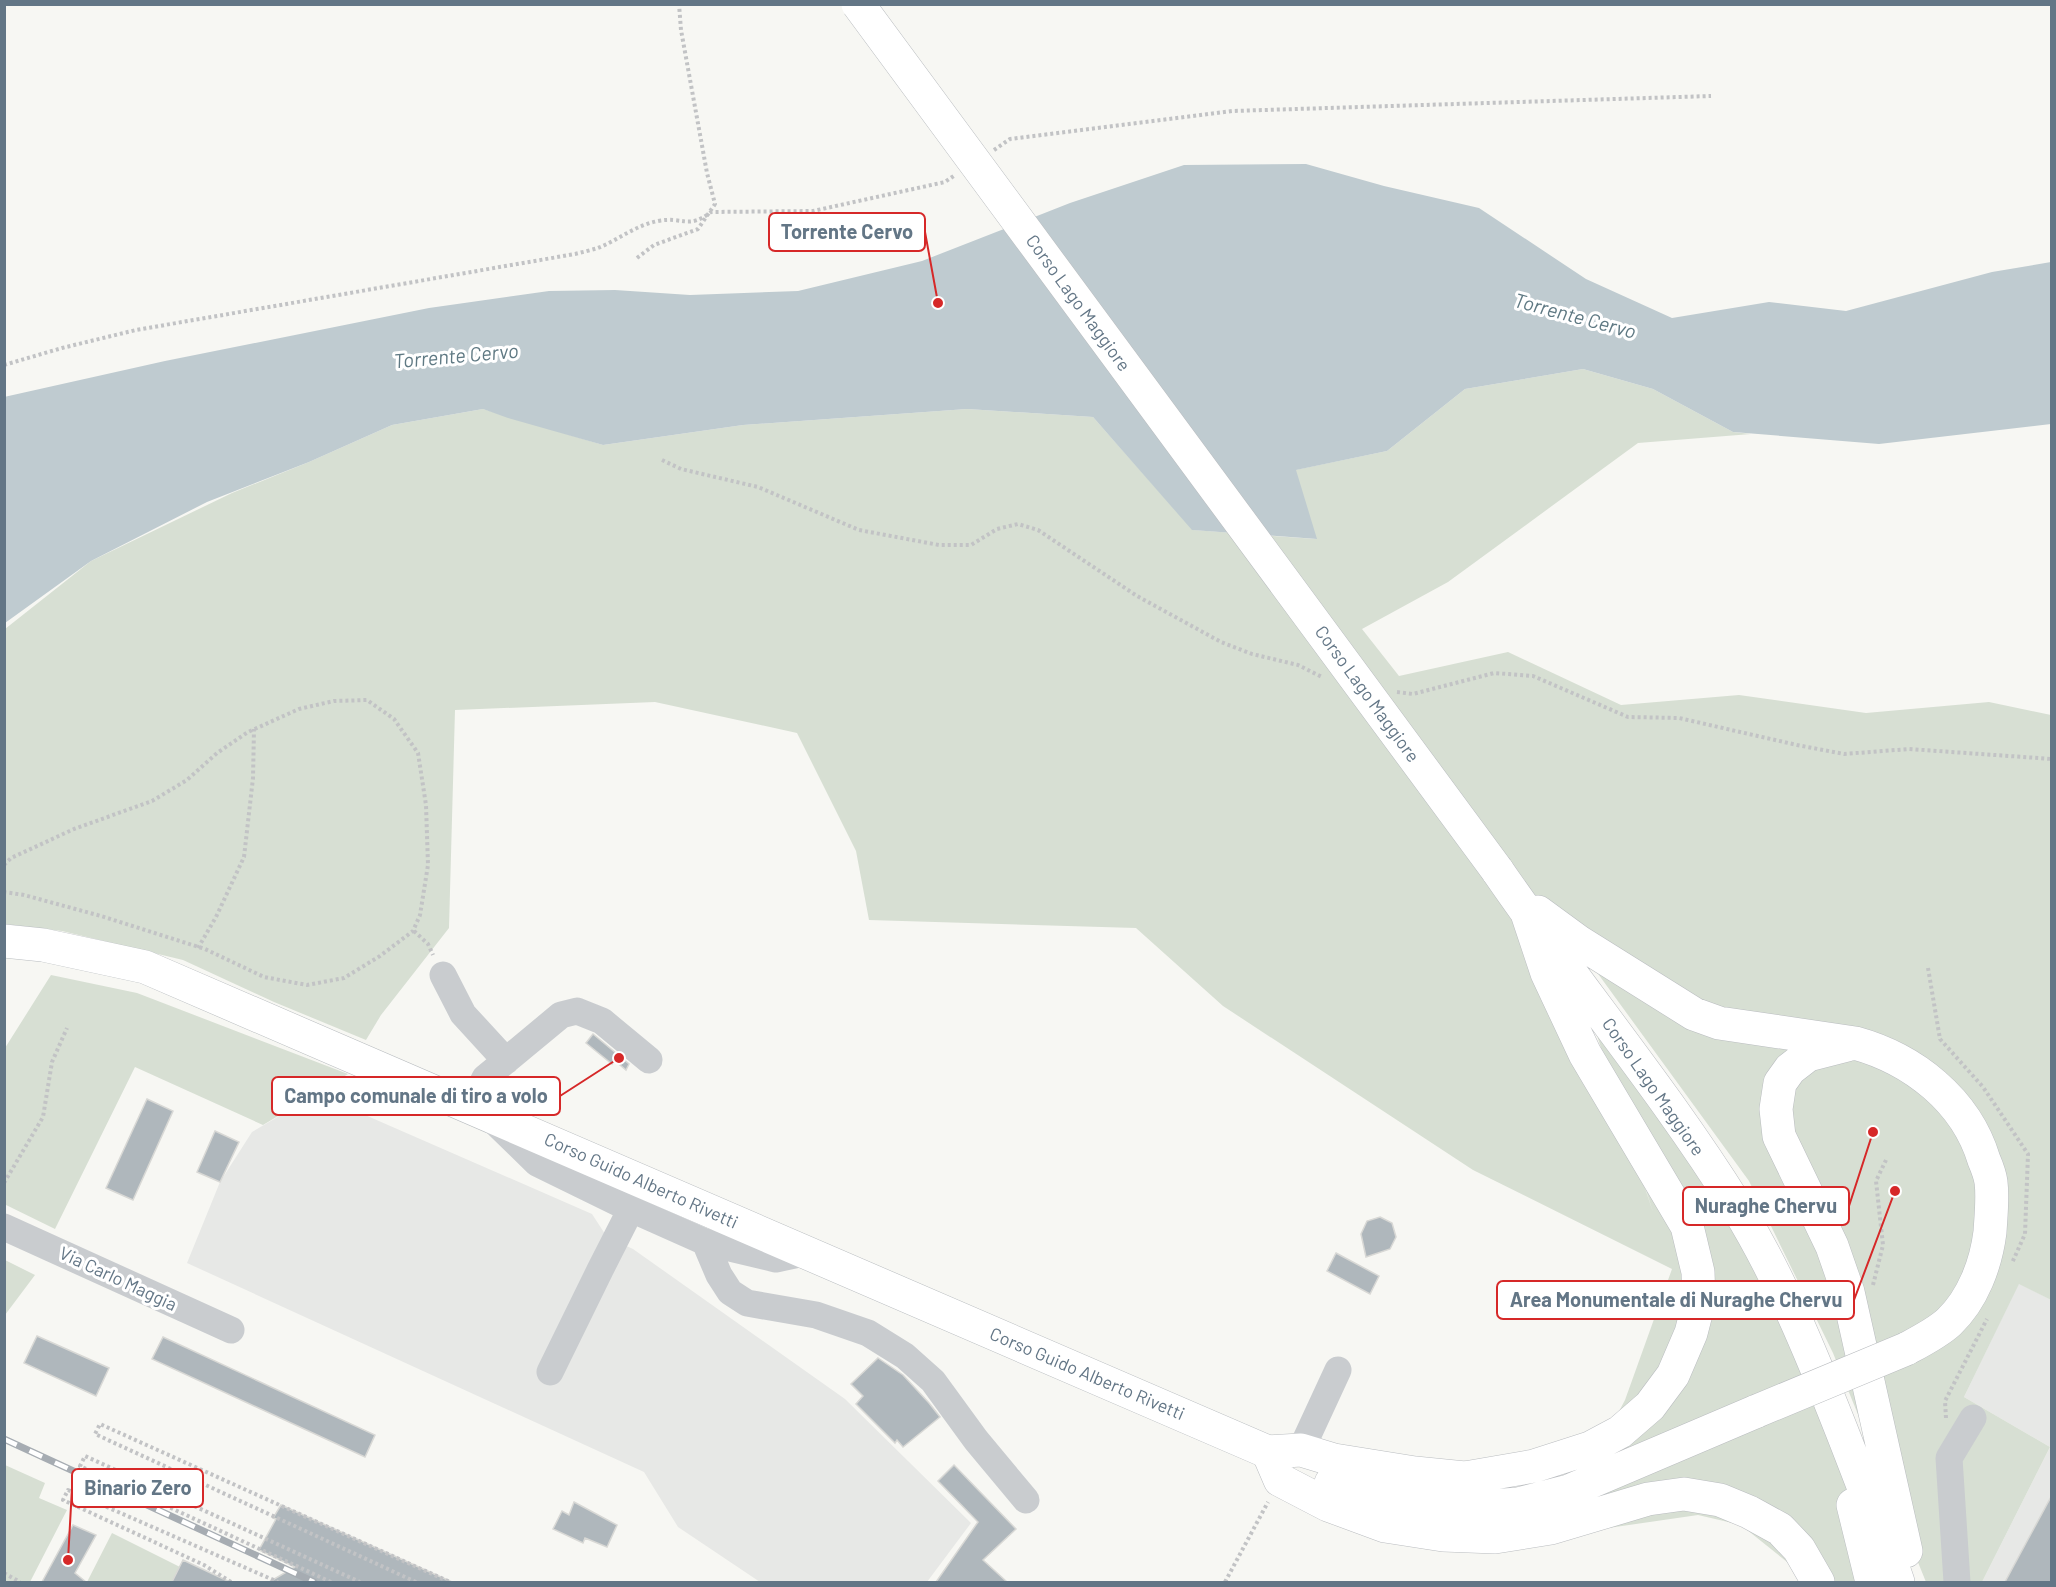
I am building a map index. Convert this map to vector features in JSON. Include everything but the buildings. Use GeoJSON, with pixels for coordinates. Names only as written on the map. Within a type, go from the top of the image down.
{"type":"FeatureCollection","features":[{"type":"Feature","properties":{"kind":"main road","name":"Corso Lago Maggiore"},"geometry":{"type":"LineString","coordinates":[[858,4],[1513,893],[1671,1110],[1737,1208],[1781,1287],[1812,1356],[1882,1533],[1898,1582]]}},
{"type":"Feature","properties":{"kind":"main road"},"geometry":{"type":"LineString","coordinates":[[1274,1466],[1351,1492],[1394,1502],[1465,1508],[1518,1504],[1569,1491],[1906,1349],[1926,1339],[1949,1322],[1972,1292],[1987,1253],[1992,1213],[1991,1180],[1979,1143],[1959,1110],[1927,1077],[1892,1056],[1855,1043],[1719,1023],[1694,1014],[1579,942],[1513,893]]}},
{"type":"Feature","properties":{"kind":"main road"},"geometry":{"type":"LineString","coordinates":[[1274,1466],[1301,1450],[1334,1460],[1415,1473],[1465,1478],[1534,1466],[1590,1448],[1620,1432],[1650,1406],[1673,1375],[1687,1344],[1699,1302],[1698,1272],[1687,1226],[1585,1054],[1513,893]]}},
{"type":"Feature","properties":{"kind":"main road","name":"Corso Guido Alberto Rivetti"},"geometry":{"type":"LineString","coordinates":[[4,941],[43,945],[146,967],[478,1109],[804,1253],[1274,1466]]}},
{"type":"Feature","properties":{"kind":"main road"},"geometry":{"type":"LineString","coordinates":[[1855,1043],[1808,1055],[1790,1068],[1780,1083],[1776,1109],[1779,1136],[1832,1246],[1848,1292],[1878,1421],[1911,1582]]}},
{"type":"Feature","properties":{"kind":"main road","name":"Corso Lago Maggiore"},"geometry":{"type":"LineString","coordinates":[[1833,1409],[1860,1540],[1872,1582]]}},
{"type":"Feature","properties":{"kind":"main road"},"geometry":{"type":"LineString","coordinates":[[1274,1466],[1328,1505],[1385,1526],[1443,1535],[1495,1537],[1551,1528],[1648,1499],[1684,1494],[1720,1500],[1749,1512],[1780,1529],[1799,1548],[1818,1582]]}},
{"type":"Feature","properties":{"kind":"street"},"geometry":{"type":"LineString","coordinates":[[443,975],[463,1014],[506,1060]]}},
{"type":"Feature","properties":{"kind":"street"},"geometry":{"type":"LineString","coordinates":[[649,1060],[602,1020],[577,1011],[561,1015],[485,1078],[478,1109],[537,1163],[705,1242],[776,1259],[804,1253]]}},
{"type":"Feature","properties":{"kind":"street"},"geometry":{"type":"LineString","coordinates":[[550,1372],[631,1209]]}},
{"type":"Feature","properties":{"kind":"street","name":"Via Carlo Maggia"},"geometry":{"type":"LineString","coordinates":[[4,1227],[231,1330]]}},
{"type":"Feature","properties":{"kind":"street"},"geometry":{"type":"LineString","coordinates":[[705,1242],[719,1275],[730,1292],[747,1303],[816,1315],[868,1333],[905,1356],[933,1381],[976,1440],[1026,1500]]}},
{"type":"Feature","properties":{"kind":"street"},"geometry":{"type":"LineString","coordinates":[[1301,1450],[1338,1370]]}},
{"type":"Feature","properties":{"kind":"street"},"geometry":{"type":"LineString","coordinates":[[1957,1582],[1949,1458],[1973,1418]]}},
{"type":"Feature","properties":{"kind":"path"},"geometry":{"type":"LineString","coordinates":[[637,258],[654,245],[698,229],[715,204],[681,30],[679,4]]}},
{"type":"Feature","properties":{"kind":"path"},"geometry":{"type":"LineString","coordinates":[[992,152],[1010,140],[1232,111],[1711,96]]}},
{"type":"Feature","properties":{"kind":"path"},"geometry":{"type":"LineString","coordinates":[[4,365],[136,330],[575,254],[597,248],[643,225],[660,220],[693,223],[711,212],[813,211],[945,182],[964,170]]}},
{"type":"Feature","properties":{"kind":"path"},"geometry":{"type":"LineString","coordinates":[[4,865],[11,858],[74,829],[152,801],[188,780],[217,753],[254,729],[299,709],[334,701],[367,700],[394,719],[418,753],[426,805],[428,865],[420,915],[414,931],[380,956],[344,978],[307,986],[264,977],[198,948],[90,913],[24,895],[4,892]]}},
{"type":"Feature","properties":{"kind":"path"},"geometry":{"type":"LineString","coordinates":[[198,948],[216,917],[244,857],[254,778],[254,729]]}},
{"type":"Feature","properties":{"kind":"path"},"geometry":{"type":"LineString","coordinates":[[414,931],[428,944],[443,975]]}},
{"type":"Feature","properties":{"kind":"path"},"geometry":{"type":"LineString","coordinates":[[4,1183],[43,1117],[52,1062],[67,1028]]}},
{"type":"Feature","properties":{"kind":"path"},"geometry":{"type":"LineString","coordinates":[[1854,1316],[1871,1293],[1883,1245],[1876,1181],[1886,1160]]}},
{"type":"Feature","properties":{"kind":"path"},"geometry":{"type":"LineString","coordinates":[[416,1582],[95,1434],[100,1424],[450,1582]]}},
{"type":"Feature","properties":{"kind":"path"},"geometry":{"type":"LineString","coordinates":[[331,1582],[80,1466],[85,1456],[360,1582]]}},
{"type":"Feature","properties":{"kind":"path"},"geometry":{"type":"LineString","coordinates":[[1225,1582],[1274,1466]]}},
{"type":"Feature","properties":{"kind":"path"},"geometry":{"type":"LineString","coordinates":[[231,1582],[204,1565],[63,1500],[68,1490],[278,1582]]}},
{"type":"Feature","properties":{"kind":"path"},"geometry":{"type":"LineString","coordinates":[[4,1573],[20,1582]]}},
{"type":"Feature","properties":{"kind":"shaded area"},"geometry":{"type":"Polygon","coordinates":[[[1583,369],[1653,389],[1733,432],[1751,434],[1638,443],[1448,582],[1362,629],[1399,676],[1508,652],[1621,705],[1739,695],[1866,713],[1989,702],[2051,715],[2051,1300],[2019,1284],[1964,1397],[2050,1447],[1982,1582],[1926,1582],[1833,1353],[1749,1181],[1553,912],[1653,1212],[1582,988],[1812,1356],[1873,1582],[1812,1582],[1741,1525],[1698,1515],[1553,1536],[1625,1400],[1672,1269],[1473,1170],[1223,1006],[1136,928],[869,920],[856,851],[797,733],[655,702],[455,710],[449,928],[381,1015],[366,1040],[274,1002],[183,960],[62,931],[5,924],[5,629],[91,561],[232,493],[392,425],[483,409],[603,445],[743,425],[967,409],[1093,417],[1193,530],[1316,539],[1295,470],[1387,451],[1465,389],[1583,369]]]}},
{"type":"Feature","properties":{"kind":"shaded area"},"geometry":{"type":"Polygon","coordinates":[[[51,975],[137,993],[348,1074],[263,1125],[135,1067],[55,1229],[4,1204],[5,1048],[51,975]]]}},
{"type":"Feature","properties":{"kind":"shaded area"},"geometry":{"type":"Polygon","coordinates":[[[317,1094],[592,1214],[607,1237],[633,1249],[845,1399],[971,1523],[927,1582],[760,1582],[678,1527],[644,1472],[187,1263],[220,1182],[252,1132],[317,1094]]]}},
{"type":"Feature","properties":{"kind":"shaded area"},"geometry":{"type":"Polygon","coordinates":[[[5,1260],[35,1275],[4,1315],[5,1260]]]}},
{"type":"Feature","properties":{"kind":"shaded area"},"geometry":{"type":"Polygon","coordinates":[[[2019,1283],[2051,1300],[2051,1582],[1982,1582],[2050,1447],[1964,1397],[2019,1283]]]}},
{"type":"Feature","properties":{"kind":"shaded area"},"geometry":{"type":"Polygon","coordinates":[[[5,1465],[45,1483],[39,1498],[67,1510],[30,1582],[5,1582],[5,1465]]]}},
{"type":"Feature","properties":{"kind":"shaded area"},"geometry":{"type":"Polygon","coordinates":[[[112,1533],[182,1568],[175,1582],[87,1582],[112,1533]]]}},
{"type":"Feature","properties":{"kind":"water"},"geometry":{"type":"Polygon","coordinates":[[[1306,164],[1384,186],[1479,208],[1586,279],[1672,318],[1769,302],[1846,311],[1992,272],[2051,262],[2051,424],[1879,444],[1733,432],[1653,389],[1583,369],[1465,389],[1387,451],[1296,470],[1317,539],[1192,530],[1093,417],[967,409],[743,425],[603,445],[483,409],[392,425],[309,462],[207,502],[91,561],[5,623],[4,397],[165,361],[429,308],[549,291],[615,290],[690,295],[798,291],[922,261],[1070,203],[1184,165],[1306,164]]]}},
{"type":"Feature","properties":{"kind":"railway"},"geometry":{"type":"LineString","coordinates":[[4,1439],[314,1582]]}},
{"type":"Feature","properties":{"kind":"place","name":"Torrente Cervo"},"geometry":{"type":"Point","coordinates":[938,303]}},
{"type":"Feature","properties":{"kind":"place","name":"Campo comunale di tiro a volo"},"geometry":{"type":"Point","coordinates":[619,1058]}},
{"type":"Feature","properties":{"kind":"place","name":"Nuraghe Chervu"},"geometry":{"type":"Point","coordinates":[1873,1132]}},
{"type":"Feature","properties":{"kind":"place","name":"Area Monumentale di Nuraghe Chervu"},"geometry":{"type":"Point","coordinates":[1895,1191]}},
{"type":"Feature","properties":{"kind":"place","name":"Binario Zero"},"geometry":{"type":"Point","coordinates":[68,1560]}}]}
